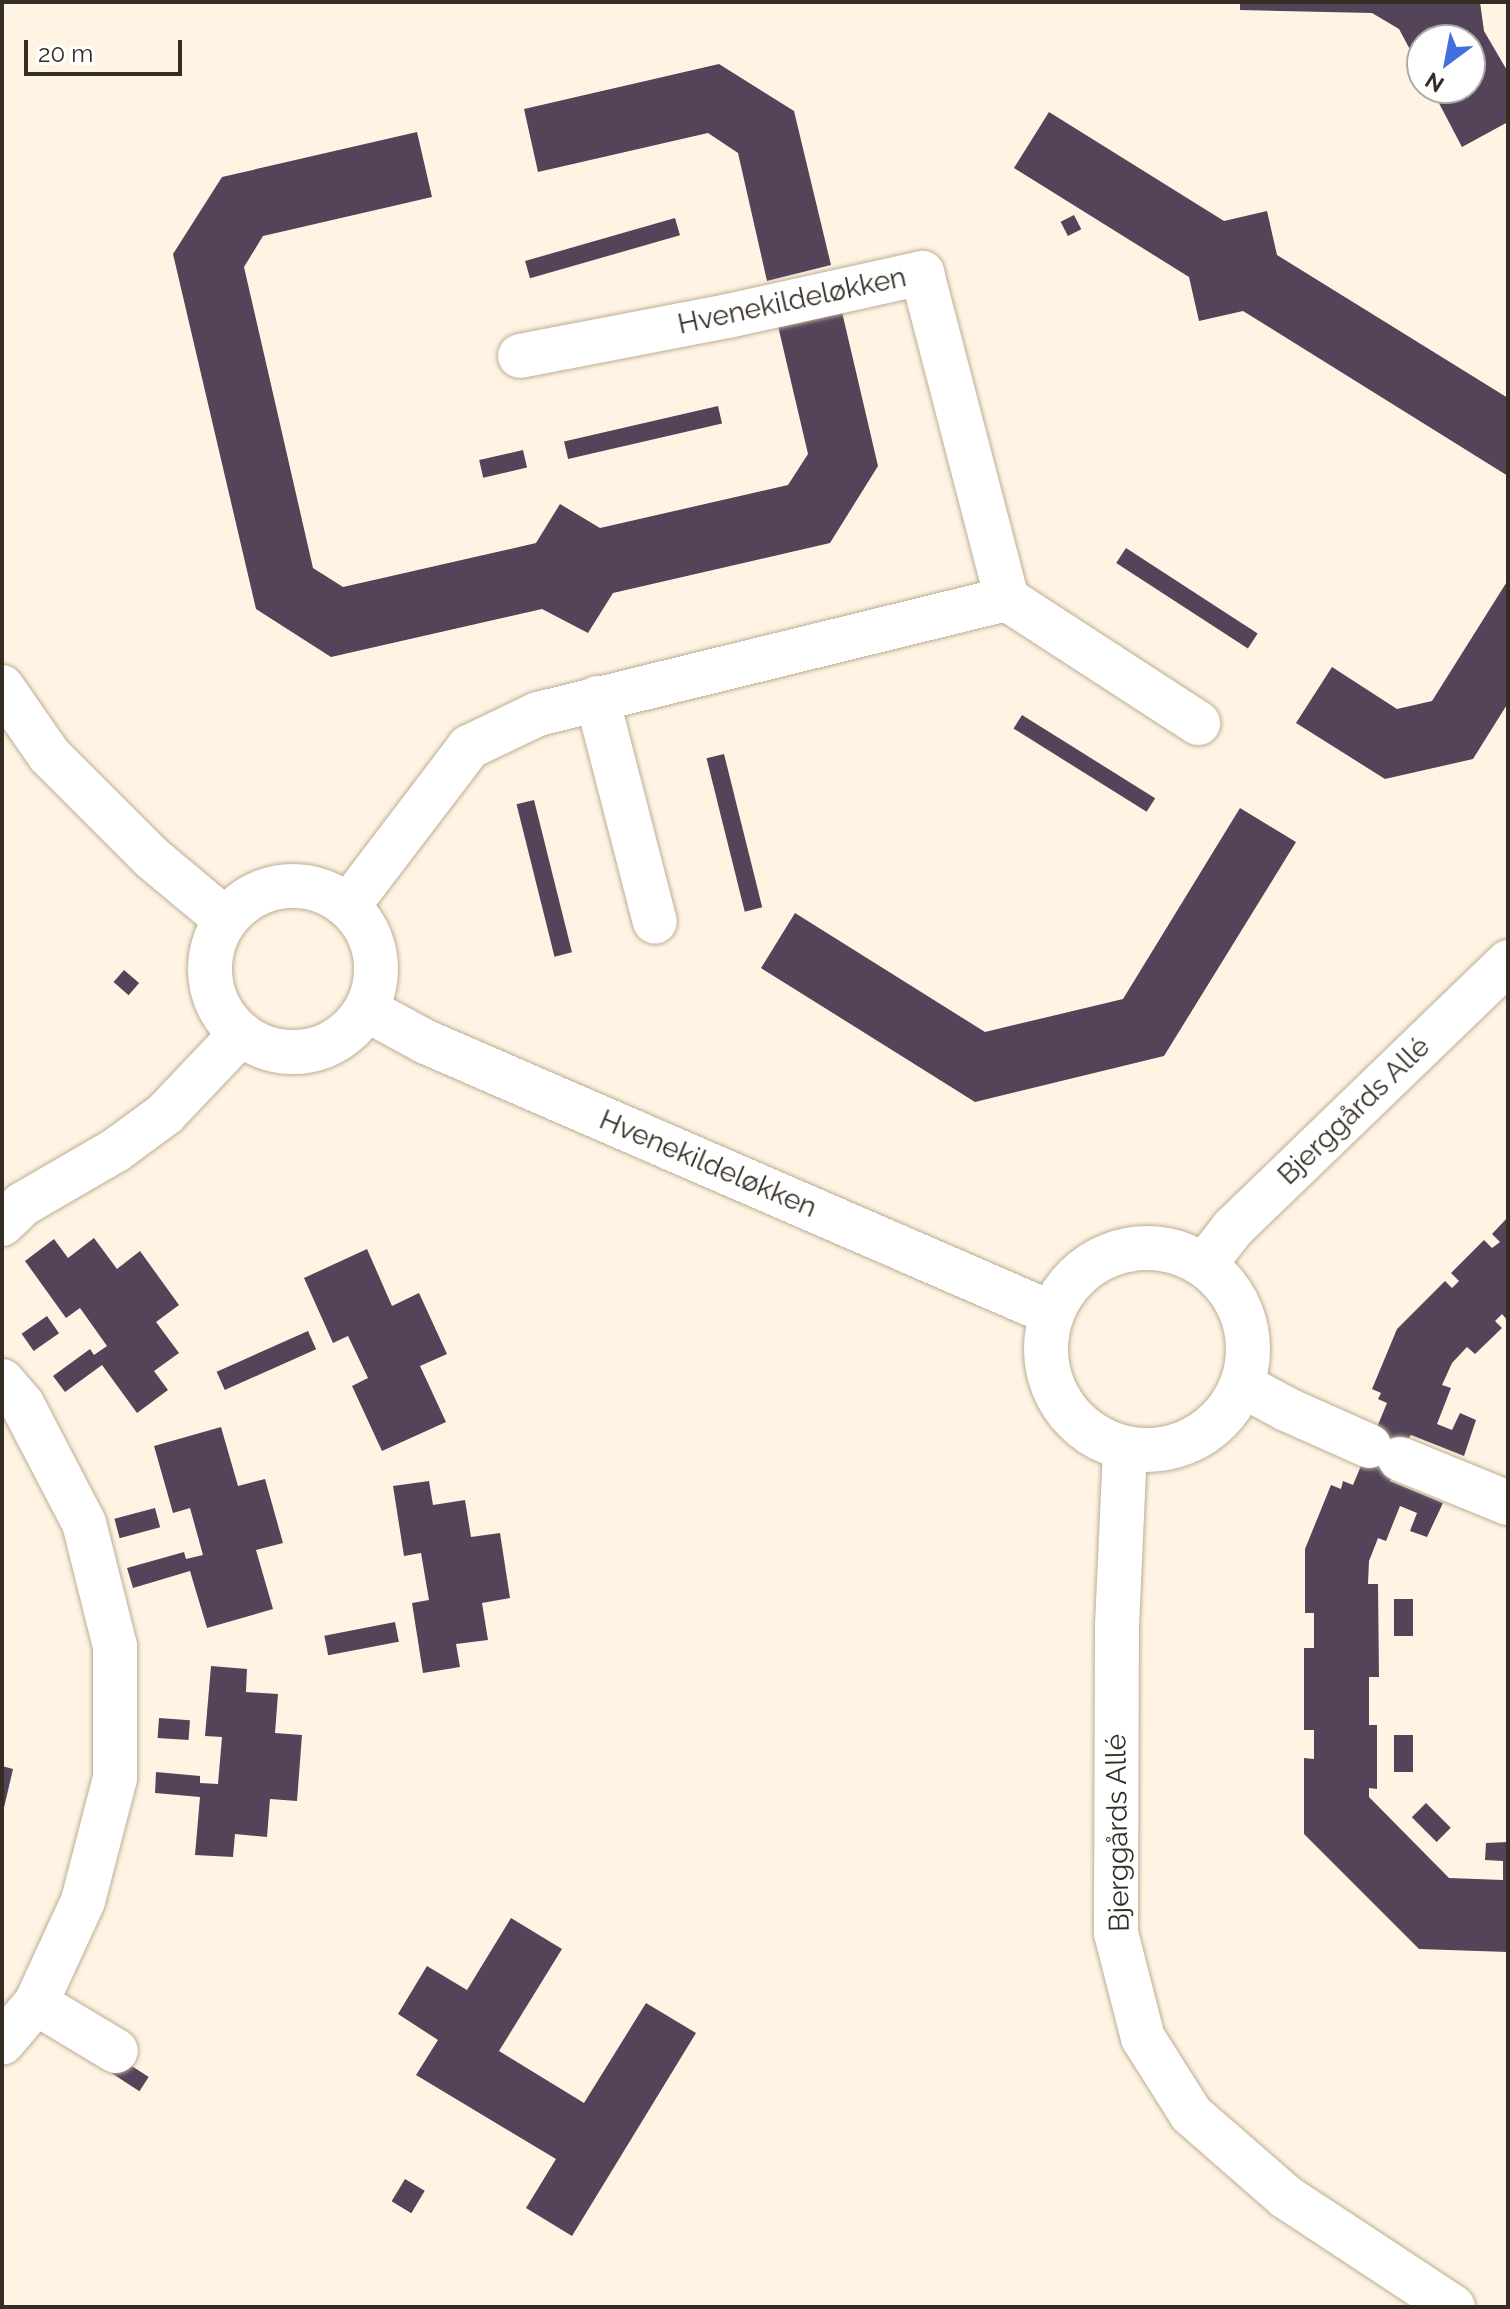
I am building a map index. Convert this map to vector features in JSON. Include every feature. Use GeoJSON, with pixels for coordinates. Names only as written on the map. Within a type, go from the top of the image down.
{"type":"FeatureCollection","features":[{"type":"Feature","properties":{"kind":"street","name":"Hvenekildeløkken"},"geometry":{"type":"LineString","coordinates":[[520,356],[728,316],[922,273],[1007,599]]}},
{"type":"Feature","properties":{"kind":"street"},"geometry":{"type":"LineString","coordinates":[[348,906],[469,747],[538,714],[1007,599],[1198,723]]}},
{"type":"Feature","properties":{"kind":"street"},"geometry":{"type":"LineString","coordinates":[[2,687],[49,755],[152,858],[225,919]]}},
{"type":"Feature","properties":{"kind":"street"},"geometry":{"type":"LineString","coordinates":[[597,698],[655,922]]}},
{"type":"Feature","properties":{"kind":"street"},"geometry":{"type":"LineString","coordinates":[[284,885],[318,888],[348,906],[367,928],[376,955],[376,984],[367,1010],[342,1037],[309,1052],[273,1051],[240,1035],[219,1010],[209,980],[211,948],[225,919],[251,896],[284,885]]}},
{"type":"Feature","properties":{"kind":"street","name":"Bjerggårds Allé"},"geometry":{"type":"LineString","coordinates":[[1204,1265],[1233,1228],[1508,962]]}},
{"type":"Feature","properties":{"kind":"street","name":"Hvenekildeløkken"},"geometry":{"type":"LineString","coordinates":[[367,1010],[426,1042],[1051,1313]]}},
{"type":"Feature","properties":{"kind":"street"},"geometry":{"type":"LineString","coordinates":[[2,1224],[23,1204],[116,1150],[165,1114],[240,1035]]}},
{"type":"Feature","properties":{"kind":"street"},"geometry":{"type":"LineString","coordinates":[[1146,1247],[1176,1252],[1204,1265],[1229,1288],[1244,1319],[1249,1352],[1242,1385],[1229,1411],[1208,1432],[1183,1445],[1154,1452],[1125,1449],[1093,1436],[1067,1413],[1050,1383],[1044,1348],[1051,1313],[1066,1287],[1088,1266],[1116,1252],[1146,1247]]}},
{"type":"Feature","properties":{"kind":"street"},"geometry":{"type":"LineString","coordinates":[[2,1381],[22,1404],[84,1523],[115,1646],[115,1778],[83,1901],[36,2003],[2,2043]]}},
{"type":"Feature","properties":{"kind":"street"},"geometry":{"type":"LineString","coordinates":[[1242,1385],[1385,1452],[1508,1503]]}},
{"type":"Feature","properties":{"kind":"street","name":"Bjerggårds Allé"},"geometry":{"type":"LineString","coordinates":[[1125,1449],[1117,1628],[1116,1933],[1143,2038],[1191,2114],[1286,2197],[1453,2307]]}},
{"type":"Feature","properties":{"kind":"street"},"geometry":{"type":"LineString","coordinates":[[36,2003],[116,2051]]}},
{"type":"Feature","properties":{"kind":"building"},"geometry":{"type":"Polygon","coordinates":[[[1240,2],[1480,2],[1483,24],[1406,24],[1406,42],[1399,29],[1372,13],[1240,10],[1240,2]]]}},
{"type":"Feature","properties":{"kind":"building"},"geometry":{"type":"Polygon","coordinates":[[[1486,34],[1508,72],[1508,122],[1462,147],[1439,104],[1486,104],[1486,34]]]}},
{"type":"Feature","properties":{"kind":"building"},"geometry":{"type":"Polygon","coordinates":[[[719,64],[794,111],[831,265],[767,281],[738,153],[708,133],[538,172],[524,109],[719,64]]]}},
{"type":"Feature","properties":{"kind":"building"},"geometry":{"type":"Polygon","coordinates":[[[1049,112],[1224,221],[1267,211],[1277,255],[1508,398],[1508,476],[1243,311],[1199,321],[1189,277],[1014,168],[1049,112]]]}},
{"type":"Feature","properties":{"kind":"building"},"geometry":{"type":"Polygon","coordinates":[[[417,132],[432,197],[263,236],[244,267],[313,568],[343,587],[536,543],[560,504],[600,528],[788,485],[808,454],[778,326],[842,312],[878,466],[830,543],[613,593],[588,633],[542,609],[331,657],[256,609],[173,254],[222,177],[417,132]]]}},
{"type":"Feature","properties":{"kind":"building"},"geometry":{"type":"Polygon","coordinates":[[[1074,215],[1081,229],[1068,236],[1061,222],[1074,215]]]}},
{"type":"Feature","properties":{"kind":"building"},"geometry":{"type":"Polygon","coordinates":[[[675,218],[680,235],[530,278],[525,261],[675,218]]]}},
{"type":"Feature","properties":{"kind":"building"},"geometry":{"type":"Polygon","coordinates":[[[718,406],[722,424],[568,459],[564,442],[718,406]]]}},
{"type":"Feature","properties":{"kind":"building"},"geometry":{"type":"Polygon","coordinates":[[[523,450],[527,468],[483,478],[479,460],[523,450]]]}},
{"type":"Feature","properties":{"kind":"building"},"geometry":{"type":"Polygon","coordinates":[[[1126,548],[1258,634],[1248,649],[1116,563],[1126,548]]]}},
{"type":"Feature","properties":{"kind":"building"},"geometry":{"type":"Polygon","coordinates":[[[1508,580],[1508,703],[1473,759],[1385,779],[1296,723],[1332,667],[1397,709],[1432,701],[1508,580]]]}},
{"type":"Feature","properties":{"kind":"building"},"geometry":{"type":"Polygon","coordinates":[[[1022,715],[1155,798],[1147,812],[1014,729],[1022,715]]]}},
{"type":"Feature","properties":{"kind":"building"},"geometry":{"type":"Polygon","coordinates":[[[724,754],[762,907],[745,912],[707,758],[724,754]]]}},
{"type":"Feature","properties":{"kind":"building"},"geometry":{"type":"Polygon","coordinates":[[[534,800],[572,952],[555,957],[517,804],[534,800]]]}},
{"type":"Feature","properties":{"kind":"building"},"geometry":{"type":"Polygon","coordinates":[[[1240,808],[1296,842],[1164,1056],[975,1102],[761,968],[795,913],[985,1032],[1123,999],[1240,808]]]}},
{"type":"Feature","properties":{"kind":"building"},"geometry":{"type":"Polygon","coordinates":[[[124,970],[139,983],[129,995],[114,982],[124,970]]]}},
{"type":"Feature","properties":{"kind":"building"},"geometry":{"type":"Polygon","coordinates":[[[1508,1217],[1508,1321],[1502,1314],[1495,1321],[1502,1328],[1475,1354],[1467,1347],[1452,1363],[1442,1385],[1451,1388],[1437,1424],[1452,1430],[1460,1413],[1476,1420],[1464,1456],[1411,1435],[1390,1481],[1443,1503],[1427,1537],[1410,1531],[1417,1513],[1400,1506],[1386,1541],[1378,1538],[1369,1561],[1368,1584],[1378,1584],[1379,1677],[1369,1677],[1369,1725],[1377,1725],[1377,1789],[1369,1788],[1369,1797],[1449,1878],[1503,1880],[1503,1861],[1485,1860],[1486,1843],[1508,1842],[1508,1952],[1419,1949],[1304,1834],[1304,1758],[1314,1759],[1314,1730],[1304,1730],[1304,1648],[1314,1648],[1314,1613],[1305,1613],[1305,1549],[1331,1485],[1341,1489],[1343,1481],[1353,1485],[1387,1403],[1378,1399],[1381,1393],[1372,1389],[1397,1329],[1445,1281],[1452,1288],[1459,1281],[1451,1273],[1484,1240],[1492,1248],[1500,1242],[1492,1234],[1508,1217]]]}},
{"type":"Feature","properties":{"kind":"building"},"geometry":{"type":"Polygon","coordinates":[[[94,1238],[117,1269],[140,1251],[179,1305],[156,1322],[179,1353],[154,1371],[168,1390],[137,1413],[102,1365],[65,1392],[53,1376],[90,1349],[94,1355],[107,1346],[80,1308],[66,1318],[25,1261],[54,1239],[68,1258],[94,1238]]]}},
{"type":"Feature","properties":{"kind":"building"},"geometry":{"type":"Polygon","coordinates":[[[367,1249],[392,1306],[419,1293],[447,1354],[420,1366],[446,1422],[382,1451],[352,1386],[368,1378],[348,1336],[333,1343],[304,1278],[367,1249]]]}},
{"type":"Feature","properties":{"kind":"building"},"geometry":{"type":"Polygon","coordinates":[[[47,1316],[59,1333],[34,1351],[22,1334],[47,1316]]]}},
{"type":"Feature","properties":{"kind":"building"},"geometry":{"type":"Polygon","coordinates":[[[308,1331],[316,1349],[225,1390],[217,1372],[308,1331]]]}},
{"type":"Feature","properties":{"kind":"building"},"geometry":{"type":"Polygon","coordinates":[[[221,1427],[238,1486],[265,1479],[283,1543],[256,1550],[273,1609],[207,1628],[190,1571],[133,1588],[127,1568],[184,1552],[186,1559],[203,1555],[190,1508],[173,1513],[154,1446],[221,1427]]]}},
{"type":"Feature","properties":{"kind":"building"},"geometry":{"type":"Polygon","coordinates":[[[429,1481],[433,1505],[465,1500],[471,1537],[500,1533],[510,1598],[482,1603],[488,1640],[456,1644],[460,1667],[423,1673],[412,1603],[429,1600],[421,1553],[404,1556],[393,1486],[429,1481]]]}},
{"type":"Feature","properties":{"kind":"building"},"geometry":{"type":"Polygon","coordinates":[[[155,1508],[160,1527],[120,1538],[114,1519],[155,1508]]]}},
{"type":"Feature","properties":{"kind":"building"},"geometry":{"type":"Polygon","coordinates":[[[1394,1599],[1413,1599],[1413,1636],[1394,1636],[1394,1599]]]}},
{"type":"Feature","properties":{"kind":"building"},"geometry":{"type":"Polygon","coordinates":[[[395,1622],[399,1642],[328,1655],[324,1636],[395,1622]]]}},
{"type":"Feature","properties":{"kind":"building"},"geometry":{"type":"Polygon","coordinates":[[[211,1666],[247,1669],[246,1692],[278,1694],[275,1733],[302,1735],[297,1801],[270,1799],[267,1837],[235,1834],[233,1857],[195,1855],[200,1797],[155,1793],[156,1772],[200,1776],[200,1783],[218,1784],[222,1737],[205,1736],[211,1666]]]}},
{"type":"Feature","properties":{"kind":"building"},"geometry":{"type":"Polygon","coordinates":[[[159,1718],[190,1720],[189,1740],[158,1738],[159,1718]]]}},
{"type":"Feature","properties":{"kind":"building"},"geometry":{"type":"Polygon","coordinates":[[[1394,1735],[1413,1735],[1413,1772],[1394,1772],[1394,1735]]]}},
{"type":"Feature","properties":{"kind":"building"},"geometry":{"type":"Polygon","coordinates":[[[2,1766],[13,1769],[3,1812],[2,1812],[2,1766]]]}},
{"type":"Feature","properties":{"kind":"building"},"geometry":{"type":"Polygon","coordinates":[[[1426,1803],[1451,1828],[1437,1842],[1412,1817],[1426,1803]]]}},
{"type":"Feature","properties":{"kind":"building"},"geometry":{"type":"Polygon","coordinates":[[[511,1918],[562,1949],[499,2051],[584,2103],[646,2003],[696,2033],[572,2236],[526,2208],[556,2159],[416,2075],[438,2040],[398,2014],[427,1966],[467,1990],[511,1918]]]}},
{"type":"Feature","properties":{"kind":"building"},"geometry":{"type":"Polygon","coordinates":[[[121,2059],[149,2077],[139,2091],[112,2073],[121,2059]]]}},
{"type":"Feature","properties":{"kind":"building"},"geometry":{"type":"Polygon","coordinates":[[[405,2179],[425,2191],[411,2213],[392,2201],[405,2179]]]}}]}
